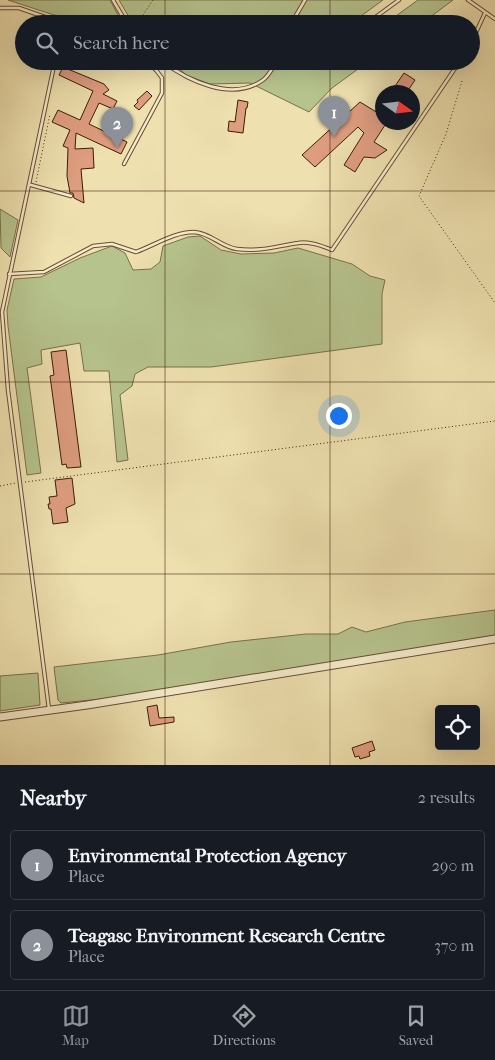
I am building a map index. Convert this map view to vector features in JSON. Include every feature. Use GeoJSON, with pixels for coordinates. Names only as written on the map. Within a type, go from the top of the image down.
{"type":"FeatureCollection","features":[{"type":"Feature","properties":{"kind":"street"},"geometry":{"type":"LineString","coordinates":[[0,717],[495,639]]}},
{"type":"Feature","properties":{"kind":"lane"},"geometry":{"type":"LineString","coordinates":[[113,0],[122,15]]}},
{"type":"Feature","properties":{"kind":"lane"},"geometry":{"type":"LineString","coordinates":[[297,15],[305,0]]}},
{"type":"Feature","properties":{"kind":"lane"},"geometry":{"type":"LineString","coordinates":[[378,15],[399,0]]}},
{"type":"Feature","properties":{"kind":"lane"},"geometry":{"type":"LineString","coordinates":[[468,0],[495,19]]}},
{"type":"Feature","properties":{"kind":"lane"},"geometry":{"type":"LineString","coordinates":[[0,8],[19,8],[39,15]]}},
{"type":"Feature","properties":{"kind":"lane"},"geometry":{"type":"LineString","coordinates":[[480,24],[485,13]]}},
{"type":"Feature","properties":{"kind":"lane"},"geometry":{"type":"LineString","coordinates":[[49,710],[19,483],[1,311],[31,185],[54,70]]}},
{"type":"Feature","properties":{"kind":"lane"},"geometry":{"type":"LineString","coordinates":[[124,164],[162,93],[162,78],[156,70]]}},
{"type":"Feature","properties":{"kind":"lane"},"geometry":{"type":"LineString","coordinates":[[174,70],[185,78],[211,87],[236,88],[253,86],[265,79],[271,70]]}},
{"type":"Feature","properties":{"kind":"lane"},"geometry":{"type":"LineString","coordinates":[[9,274],[44,272],[93,246],[112,244],[136,252],[163,240],[194,232],[210,236],[221,244],[235,249],[261,251],[300,243],[332,250],[454,70]]}},
{"type":"Feature","properties":{"kind":"lane"},"geometry":{"type":"LineString","coordinates":[[31,185],[71,196]]}},
{"type":"Feature","properties":{"kind":"path"},"geometry":{"type":"LineString","coordinates":[[143,15],[153,0]]}},
{"type":"Feature","properties":{"kind":"path"},"geometry":{"type":"LineString","coordinates":[[462,81],[446,134],[419,196],[495,303]]}},
{"type":"Feature","properties":{"kind":"path"},"geometry":{"type":"LineString","coordinates":[[45,112],[55,116]]}},
{"type":"Feature","properties":{"kind":"path"},"geometry":{"type":"LineString","coordinates":[[35,187],[50,114]]}},
{"type":"Feature","properties":{"kind":"path"},"geometry":{"type":"LineString","coordinates":[[0,486],[495,421]]}},
{"type":"Feature","properties":{"kind":"green space"},"geometry":{"type":"Polygon","coordinates":[[[8,0],[110,0],[118,15],[54,15],[8,0]]]}},
{"type":"Feature","properties":{"kind":"green space"},"geometry":{"type":"Polygon","coordinates":[[[119,0],[383,0],[362,15],[128,15],[119,0]]]}},
{"type":"Feature","properties":{"kind":"green space"},"geometry":{"type":"Polygon","coordinates":[[[418,0],[453,0],[433,15],[397,15],[418,0]]]}},
{"type":"Feature","properties":{"kind":"green space"},"geometry":{"type":"Polygon","coordinates":[[[181,70],[357,70],[332,88],[309,112],[250,83],[210,84],[186,75],[181,70]]]}},
{"type":"Feature","properties":{"kind":"green space"},"geometry":{"type":"Polygon","coordinates":[[[0,209],[18,220],[10,257],[1,248],[0,209]]]}},
{"type":"Feature","properties":{"kind":"green space"},"geometry":{"type":"Polygon","coordinates":[[[200,236],[221,250],[241,254],[274,253],[298,248],[352,264],[370,276],[385,280],[382,294],[382,344],[211,367],[148,367],[135,374],[132,386],[120,395],[128,460],[117,462],[109,371],[84,371],[80,343],[41,350],[42,364],[27,368],[41,473],[27,475],[8,326],[7,310],[14,279],[41,277],[80,258],[112,246],[125,253],[133,270],[151,269],[160,262],[163,246],[188,237],[200,236]]]}},
{"type":"Feature","properties":{"kind":"green space"},"geometry":{"type":"Polygon","coordinates":[[[495,610],[495,636],[111,698],[61,703],[58,700],[54,667],[158,655],[231,642],[306,634],[338,634],[352,627],[366,632],[405,622],[495,610]]]}},
{"type":"Feature","properties":{"kind":"green space"},"geometry":{"type":"Polygon","coordinates":[[[38,673],[40,705],[0,711],[0,676],[38,673]]]}},
{"type":"Feature","properties":{"kind":"building"},"geometry":{"type":"Polygon","coordinates":[[[62,70],[70,70],[104,84],[109,90],[103,94],[117,101],[113,109],[99,103],[89,124],[127,142],[121,154],[76,133],[75,149],[93,148],[94,168],[81,169],[84,203],[74,198],[73,193],[70,193],[67,176],[68,148],[63,146],[70,130],[52,122],[58,110],[80,120],[93,91],[59,75],[62,70]]]}},
{"type":"Feature","properties":{"kind":"building"},"geometry":{"type":"Polygon","coordinates":[[[404,73],[415,80],[412,85],[396,85],[404,73]]]}},
{"type":"Feature","properties":{"kind":"building"},"geometry":{"type":"Polygon","coordinates":[[[147,91],[152,96],[139,110],[134,106],[138,102],[137,100],[147,91]]]}},
{"type":"Feature","properties":{"kind":"building"},"geometry":{"type":"Polygon","coordinates":[[[238,100],[248,102],[243,133],[228,131],[229,121],[235,122],[238,100]]]}},
{"type":"Feature","properties":{"kind":"building"},"geometry":{"type":"Polygon","coordinates":[[[360,102],[375,111],[375,130],[382,130],[374,142],[387,150],[375,158],[364,157],[355,172],[344,165],[364,133],[358,127],[315,167],[302,155],[360,102]]]}},
{"type":"Feature","properties":{"kind":"building"},"geometry":{"type":"Polygon","coordinates":[[[66,350],[81,467],[67,468],[66,464],[62,465],[50,376],[54,375],[51,352],[66,350]]]}},
{"type":"Feature","properties":{"kind":"building"},"geometry":{"type":"Polygon","coordinates":[[[72,478],[75,504],[66,508],[68,522],[53,524],[51,509],[49,509],[48,504],[50,504],[49,497],[57,496],[55,480],[72,478]]]}},
{"type":"Feature","properties":{"kind":"building"},"geometry":{"type":"Polygon","coordinates":[[[157,705],[159,718],[174,717],[174,722],[150,726],[147,707],[157,705]]]}},
{"type":"Feature","properties":{"kind":"building"},"geometry":{"type":"Polygon","coordinates":[[[372,741],[375,750],[369,752],[370,756],[360,759],[359,756],[355,757],[352,748],[372,741]]]}},
{"type":"Feature","properties":{"kind":"place","name":"Environmental Protection Agency"},"geometry":{"type":"Point","coordinates":[334,137]}},
{"type":"Feature","properties":{"kind":"place","name":"Teagasc Environment Research Centre"},"geometry":{"type":"Point","coordinates":[117,148]}}]}
